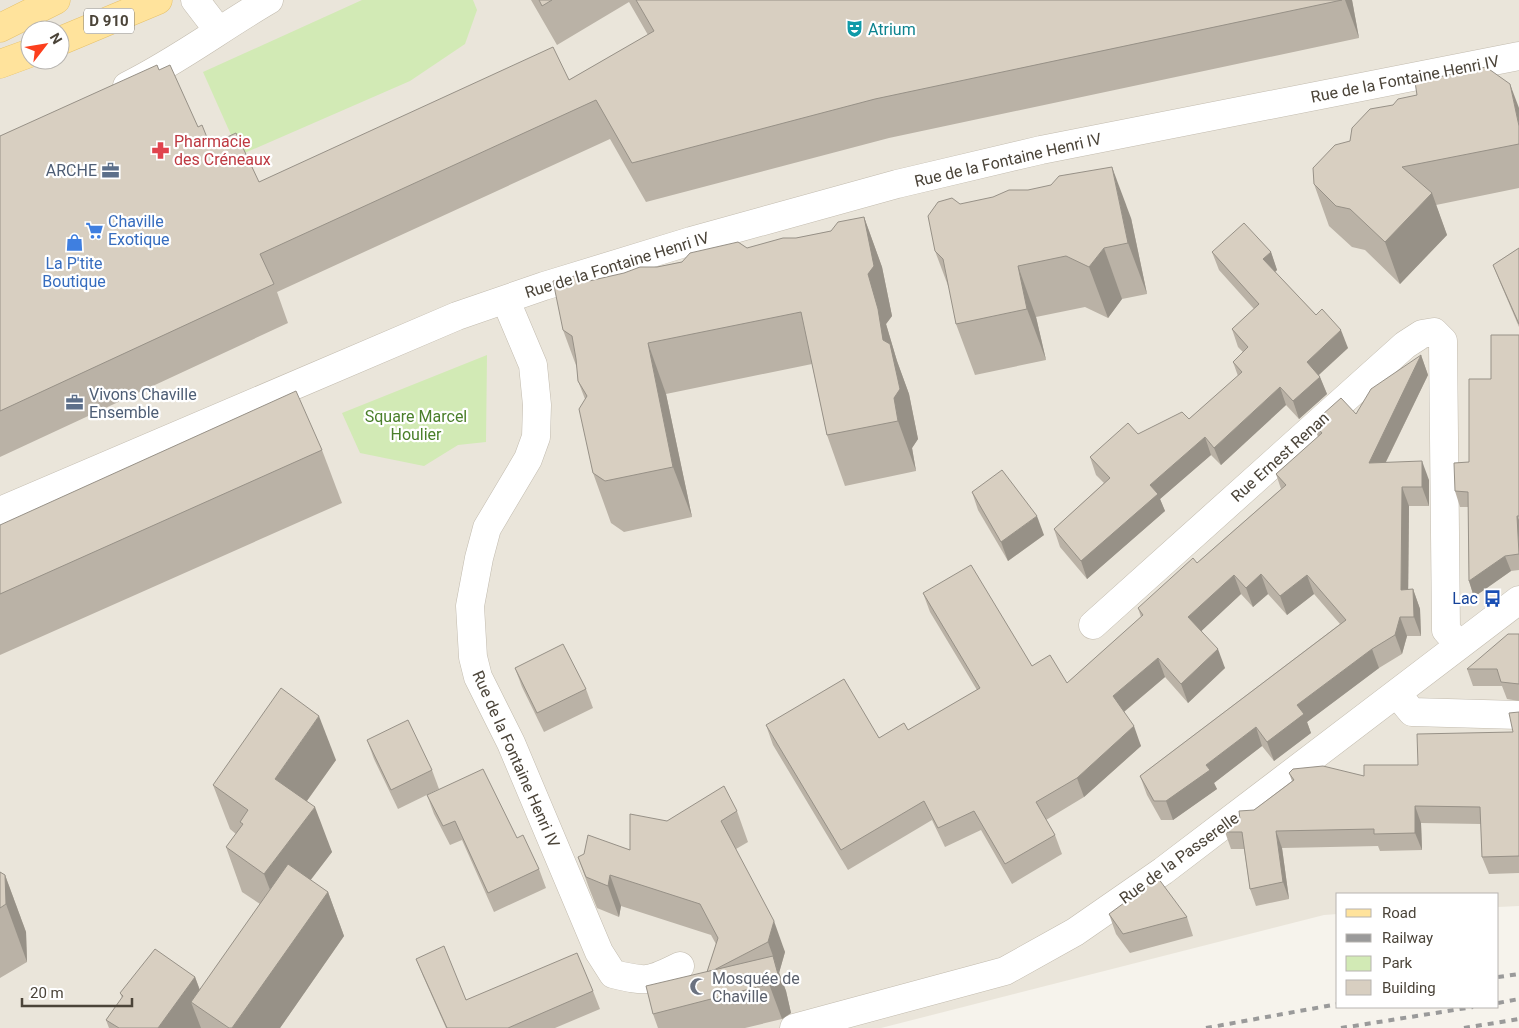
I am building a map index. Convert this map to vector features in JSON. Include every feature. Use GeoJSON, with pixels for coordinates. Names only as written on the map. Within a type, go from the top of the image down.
{"type":"FeatureCollection","features":[{"type":"Feature","properties":{"kind":"main road"},"geometry":{"type":"LineString","coordinates":[[0,28],[56,0]]}},
{"type":"Feature","properties":{"kind":"main road","name":"D 910"},"geometry":{"type":"LineString","coordinates":[[70,37],[158,0]]}},
{"type":"Feature","properties":{"kind":"main road"},"geometry":{"type":"LineString","coordinates":[[0,64],[20,57]]}},
{"type":"Feature","properties":{"kind":"street"},"geometry":{"type":"LineString","coordinates":[[195,0],[218,30]]}},
{"type":"Feature","properties":{"kind":"street"},"geometry":{"type":"LineString","coordinates":[[104,98],[157,72],[218,30],[268,0]]}},
{"type":"Feature","properties":{"kind":"street","name":"Rue de la Fontaine Henri IV"},"geometry":{"type":"LineString","coordinates":[[0,511],[457,316],[506,301],[544,286],[691,241],[897,184],[1041,150],[1519,56]]}},
{"type":"Feature","properties":{"kind":"street","name":"Rue de la Fontaine Henri IV"},"geometry":{"type":"LineString","coordinates":[[506,301],[533,365],[537,405],[536,437],[528,459],[487,528],[479,558],[470,606],[473,657],[478,677],[511,743],[599,952],[612,974],[639,980],[653,980],[680,966]]}},
{"type":"Feature","properties":{"kind":"street","name":"Rue Ernest Renan"},"geometry":{"type":"LineString","coordinates":[[1092,625],[1405,345],[1422,334],[1434,332],[1443,341],[1446,630],[1459,645]]}},
{"type":"Feature","properties":{"kind":"street","name":"Rue de la Passerelle"},"geometry":{"type":"LineString","coordinates":[[794,1028],[1005,971],[1075,932],[1163,871],[1519,600]]}},
{"type":"Feature","properties":{"kind":"street"},"geometry":{"type":"LineString","coordinates":[[1397,694],[1412,712],[1519,715]]}},
{"type":"Feature","properties":{"kind":"shaded area"},"geometry":{"type":"Polygon","coordinates":[[[0,0],[1519,0],[1519,906],[1499,907],[1499,893],[1336,893],[1336,914],[1324,915],[881,1028],[0,1028],[0,0]]]}},
{"type":"Feature","properties":{"kind":"green space"},"geometry":{"type":"Polygon","coordinates":[[[362,0],[473,0],[477,10],[465,44],[410,81],[240,155],[203,72],[362,0]]]}},
{"type":"Feature","properties":{"kind":"green space","name":"Square Marcel Houlier"},"geometry":{"type":"Polygon","coordinates":[[[487,355],[486,442],[458,445],[424,466],[360,453],[342,413],[487,355]]]}},
{"type":"Feature","properties":{"kind":"building"},"geometry":{"type":"Polygon","coordinates":[[[539,0],[552,0],[542,6],[539,0]]]}},
{"type":"Feature","properties":{"kind":"building"},"geometry":{"type":"Polygon","coordinates":[[[636,0],[1342,0],[875,99],[632,163],[596,100],[260,254],[274,284],[0,411],[0,136],[157,65],[159,70],[170,65],[198,127],[202,125],[210,145],[236,133],[259,182],[553,47],[569,80],[654,31],[636,0]]]}},
{"type":"Feature","properties":{"kind":"building"},"geometry":{"type":"Polygon","coordinates":[[[1486,67],[1510,84],[1519,126],[1519,144],[1402,167],[1432,193],[1385,242],[1350,209],[1336,206],[1314,184],[1313,168],[1335,145],[1350,141],[1352,128],[1370,109],[1393,105],[1398,99],[1417,95],[1415,82],[1486,67]]]}},
{"type":"Feature","properties":{"kind":"building"},"geometry":{"type":"Polygon","coordinates":[[[1112,167],[1128,243],[1104,248],[1089,267],[1066,256],[1018,266],[1027,309],[956,324],[943,259],[935,251],[928,216],[938,202],[952,198],[960,204],[993,197],[1009,190],[1028,190],[1051,185],[1059,176],[1112,167]]]}},
{"type":"Feature","properties":{"kind":"building"},"geometry":{"type":"Polygon","coordinates":[[[864,217],[874,266],[868,274],[878,309],[883,340],[890,344],[900,389],[894,398],[898,421],[827,435],[801,312],[648,343],[673,467],[605,481],[593,473],[579,409],[587,396],[578,381],[572,336],[563,330],[553,281],[579,275],[589,281],[624,273],[640,267],[657,267],[682,262],[690,253],[738,242],[747,248],[783,238],[796,238],[831,231],[838,222],[864,217]]]}},
{"type":"Feature","properties":{"kind":"building"},"geometry":{"type":"Polygon","coordinates":[[[1244,223],[1271,252],[1263,259],[1316,315],[1322,309],[1341,330],[1307,362],[1320,377],[1293,401],[1280,387],[1214,448],[1205,437],[1150,485],[1158,494],[1081,561],[1054,529],[1110,478],[1090,457],[1128,423],[1138,434],[1182,412],[1189,419],[1242,372],[1233,362],[1248,347],[1232,329],[1259,304],[1212,252],[1244,223]]]}},
{"type":"Feature","properties":{"kind":"building"},"geometry":{"type":"Polygon","coordinates":[[[1519,248],[1519,324],[1493,265],[1519,248]]]}},
{"type":"Feature","properties":{"kind":"building"},"geometry":{"type":"Polygon","coordinates":[[[1491,335],[1519,335],[1519,516],[1517,516],[1519,554],[1505,556],[1469,581],[1468,492],[1455,491],[1454,463],[1469,462],[1469,379],[1491,379],[1491,335]]]}},
{"type":"Feature","properties":{"kind":"building"},"geometry":{"type":"Polygon","coordinates":[[[1421,355],[1369,463],[1422,461],[1422,487],[1402,487],[1401,590],[1413,589],[1414,617],[1400,617],[1395,635],[1372,649],[1297,705],[1304,714],[1267,742],[1256,727],[1206,765],[1210,770],[1166,801],[1154,801],[1140,776],[1346,620],[1307,575],[1280,596],[1261,574],[1246,588],[1234,575],[1188,617],[1218,649],[1181,684],[1158,658],[1113,696],[1134,726],[1077,778],[1036,802],[1055,835],[1005,864],[974,811],[938,828],[924,801],[841,850],[766,725],[844,679],[879,738],[904,723],[908,730],[980,688],[923,593],[971,565],[1032,666],[1050,655],[1067,683],[1143,615],[1138,608],[1193,558],[1197,563],[1286,485],[1276,474],[1322,433],[1313,423],[1341,398],[1356,414],[1371,389],[1421,355]]]}},
{"type":"Feature","properties":{"kind":"building"},"geometry":{"type":"Polygon","coordinates":[[[296,391],[322,450],[0,594],[0,525],[296,391]]]}},
{"type":"Feature","properties":{"kind":"building"},"geometry":{"type":"Polygon","coordinates":[[[1002,470],[1037,516],[1001,542],[972,492],[1002,470]]]}},
{"type":"Feature","properties":{"kind":"building"},"geometry":{"type":"Polygon","coordinates":[[[1508,634],[1519,634],[1519,684],[1501,682],[1497,669],[1467,669],[1508,634]]]}},
{"type":"Feature","properties":{"kind":"building"},"geometry":{"type":"Polygon","coordinates":[[[563,644],[586,689],[537,713],[515,668],[563,644]]]}},
{"type":"Feature","properties":{"kind":"building"},"geometry":{"type":"Polygon","coordinates":[[[281,688],[319,716],[275,779],[315,807],[264,874],[226,847],[243,824],[240,822],[248,810],[213,785],[281,688]]]}},
{"type":"Feature","properties":{"kind":"building"},"geometry":{"type":"Polygon","coordinates":[[[1519,712],[1519,856],[1482,857],[1480,807],[1415,806],[1415,833],[1374,834],[1374,829],[1276,831],[1283,882],[1250,889],[1242,832],[1225,832],[1240,820],[1239,811],[1254,810],[1294,780],[1289,773],[1293,769],[1323,766],[1364,776],[1364,765],[1418,765],[1417,734],[1513,732],[1509,713],[1519,712]]]}},
{"type":"Feature","properties":{"kind":"building"},"geometry":{"type":"Polygon","coordinates":[[[408,720],[432,770],[391,790],[367,740],[408,720]]]}},
{"type":"Feature","properties":{"kind":"building"},"geometry":{"type":"Polygon","coordinates":[[[483,769],[517,838],[523,835],[539,869],[488,893],[455,821],[443,826],[427,795],[483,769]]]}},
{"type":"Feature","properties":{"kind":"building"},"geometry":{"type":"Polygon","coordinates":[[[724,786],[737,811],[721,821],[774,921],[768,942],[707,972],[718,938],[700,904],[610,875],[608,886],[586,877],[578,857],[584,854],[588,835],[630,850],[630,814],[667,821],[724,786]]]}},
{"type":"Feature","properties":{"kind":"building"},"geometry":{"type":"Polygon","coordinates":[[[288,864],[328,892],[232,1028],[229,1028],[191,1002],[288,864]]]}},
{"type":"Feature","properties":{"kind":"building"},"geometry":{"type":"Polygon","coordinates":[[[0,872],[5,875],[6,904],[0,908],[0,872]]]}},
{"type":"Feature","properties":{"kind":"building"},"geometry":{"type":"Polygon","coordinates":[[[1158,878],[1187,917],[1123,934],[1109,914],[1158,878]]]}},
{"type":"Feature","properties":{"kind":"building"},"geometry":{"type":"Polygon","coordinates":[[[444,946],[466,1000],[577,953],[593,991],[508,1028],[447,1028],[416,959],[444,946]]]}},
{"type":"Feature","properties":{"kind":"building"},"geometry":{"type":"Polygon","coordinates":[[[155,949],[195,977],[158,1028],[119,1028],[106,1020],[123,996],[120,993],[155,949]]]}},
{"type":"Feature","properties":{"kind":"building"},"geometry":{"type":"Polygon","coordinates":[[[773,956],[779,978],[769,984],[653,1014],[646,986],[773,956]]]}},
{"type":"Feature","properties":{"kind":"railway"},"geometry":{"type":"LineString","coordinates":[[1499,977],[1519,974]]}},
{"type":"Feature","properties":{"kind":"railway"},"geometry":{"type":"LineString","coordinates":[[1499,1003],[1519,999]]}},
{"type":"Feature","properties":{"kind":"railway"},"geometry":{"type":"LineString","coordinates":[[1206,1028],[1336,1004]]}},
{"type":"Feature","properties":{"kind":"railway"},"geometry":{"type":"LineString","coordinates":[[1341,1028],[1467,1008]]}},
{"type":"Feature","properties":{"kind":"railway"},"geometry":{"type":"LineString","coordinates":[[1464,1028],[1519,1019]]}},
{"type":"Feature","properties":{"kind":"place","name":"Atrium"},"geometry":{"type":"Point","coordinates":[854,29]}},
{"type":"Feature","properties":{"kind":"place","name":"Pharmacie des Créneaux"},"geometry":{"type":"Point","coordinates":[160,150]}},
{"type":"Feature","properties":{"kind":"place","name":"ARCHE"},"geometry":{"type":"Point","coordinates":[111,170]}},
{"type":"Feature","properties":{"kind":"place","name":"Chaville Exotique"},"geometry":{"type":"Point","coordinates":[94,230]}},
{"type":"Feature","properties":{"kind":"place","name":"La P'tite Boutique"},"geometry":{"type":"Point","coordinates":[74,242]}},
{"type":"Feature","properties":{"kind":"place","name":"Vivons Chaville Ensemble"},"geometry":{"type":"Point","coordinates":[75,403]}},
{"type":"Feature","properties":{"kind":"place","name":"Lac"},"geometry":{"type":"Point","coordinates":[1492,598]}},
{"type":"Feature","properties":{"kind":"place","name":"Mosquée de Chaville"},"geometry":{"type":"Point","coordinates":[698,987]}}]}
